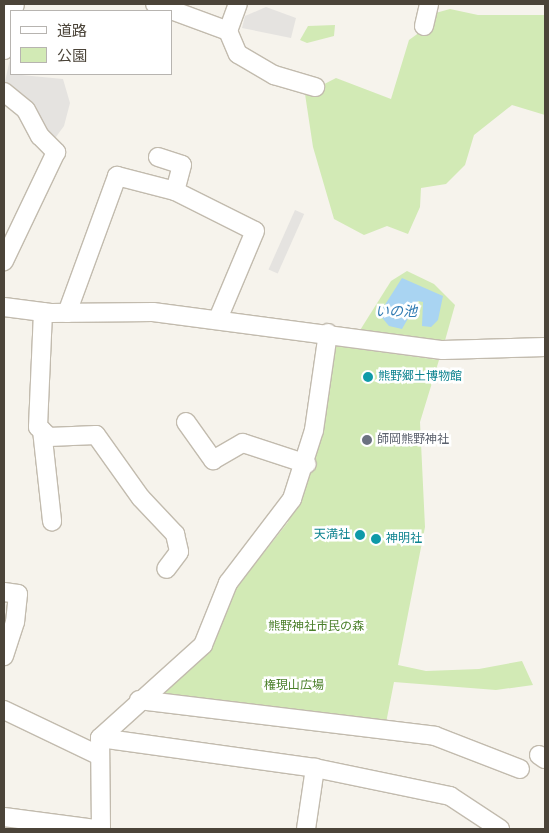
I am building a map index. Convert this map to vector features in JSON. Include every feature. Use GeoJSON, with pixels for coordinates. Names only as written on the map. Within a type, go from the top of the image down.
{"type":"FeatureCollection","features":[{"type":"Feature","properties":{"kind":"street"},"geometry":{"type":"LineString","coordinates":[[155,4],[171,10]]}},
{"type":"Feature","properties":{"kind":"street"},"geometry":{"type":"LineString","coordinates":[[238,4],[228,31],[238,54],[274,75],[315,87]]}},
{"type":"Feature","properties":{"kind":"street"},"geometry":{"type":"LineString","coordinates":[[424,26],[429,4]]}},
{"type":"Feature","properties":{"kind":"street"},"geometry":{"type":"LineString","coordinates":[[172,10],[228,31]]}},
{"type":"Feature","properties":{"kind":"street"},"geometry":{"type":"LineString","coordinates":[[4,50],[10,23]]}},
{"type":"Feature","properties":{"kind":"street"},"geometry":{"type":"LineString","coordinates":[[4,92],[26,110],[40,136],[56,152],[4,261]]}},
{"type":"Feature","properties":{"kind":"street"},"geometry":{"type":"LineString","coordinates":[[158,157],[182,165],[175,191]]}},
{"type":"Feature","properties":{"kind":"street"},"geometry":{"type":"LineString","coordinates":[[67,313],[117,176],[175,191],[255,231],[218,319]]}},
{"type":"Feature","properties":{"kind":"street"},"geometry":{"type":"LineString","coordinates":[[4,307],[67,313],[152,312],[328,333],[446,350],[545,346]]}},
{"type":"Feature","properties":{"kind":"street"},"geometry":{"type":"LineString","coordinates":[[43,312],[38,426],[49,436],[96,435],[141,498],[175,534],[179,552],[166,569]]}},
{"type":"Feature","properties":{"kind":"street"},"geometry":{"type":"LineString","coordinates":[[102,829],[99,747],[139,700],[186,665],[203,645],[228,583],[292,499],[307,464],[328,333]]}},
{"type":"Feature","properties":{"kind":"street"},"geometry":{"type":"LineString","coordinates":[[186,422],[213,460],[243,443],[307,464]]}},
{"type":"Feature","properties":{"kind":"street"},"geometry":{"type":"LineString","coordinates":[[42,430],[52,520]]}},
{"type":"Feature","properties":{"kind":"street"},"geometry":{"type":"LineString","coordinates":[[4,592],[18,594],[15,622],[4,656]]}},
{"type":"Feature","properties":{"kind":"street"},"geometry":{"type":"LineString","coordinates":[[139,700],[435,736],[520,769]]}},
{"type":"Feature","properties":{"kind":"street"},"geometry":{"type":"LineString","coordinates":[[4,710],[99,747],[315,768],[450,796],[500,829]]}},
{"type":"Feature","properties":{"kind":"street"},"geometry":{"type":"LineString","coordinates":[[306,829],[315,768]]}},
{"type":"Feature","properties":{"kind":"street"},"geometry":{"type":"LineString","coordinates":[[4,817],[95,829]]}},
{"type":"Feature","properties":{"kind":"green space"},"geometry":{"type":"Polygon","coordinates":[[[450,9],[478,15],[545,15],[545,115],[512,105],[474,135],[465,165],[446,184],[421,188],[420,207],[408,234],[387,226],[364,235],[334,219],[313,147],[305,94],[336,78],[391,99],[409,40],[431,24],[432,14],[450,9]]]}},
{"type":"Feature","properties":{"kind":"green space"},"geometry":{"type":"Polygon","coordinates":[[[335,25],[334,36],[307,43],[300,40],[308,26],[335,25]]]}},
{"type":"Feature","properties":{"kind":"green space"},"geometry":{"type":"Polygon","coordinates":[[[407,271],[434,284],[455,305],[444,344],[357,335],[391,281],[407,271]]]}},
{"type":"Feature","properties":{"kind":"green space","name":"熊野神社市民の森"},"geometry":{"type":"Polygon","coordinates":[[[336,346],[439,360],[420,422],[425,527],[398,665],[426,671],[479,669],[522,661],[533,685],[496,690],[394,682],[386,723],[154,696],[215,638],[236,588],[288,522],[318,432],[330,354],[336,346]]]}},
{"type":"Feature","properties":{"kind":"shaded area"},"geometry":{"type":"Polygon","coordinates":[[[266,7],[296,18],[291,38],[242,28],[245,16],[266,7]]]}},
{"type":"Feature","properties":{"kind":"shaded area"},"geometry":{"type":"Polygon","coordinates":[[[10,59],[10,75],[63,79],[70,103],[64,126],[53,141],[26,97],[5,82],[10,59]]]}},
{"type":"Feature","properties":{"kind":"shaded area"},"geometry":{"type":"Polygon","coordinates":[[[295,210],[304,214],[278,273],[269,269],[295,210]]]}},
{"type":"Feature","properties":{"kind":"water","name":"いの池"},"geometry":{"type":"Polygon","coordinates":[[[402,278],[443,296],[438,320],[431,327],[422,326],[423,302],[418,301],[402,329],[389,326],[379,314],[402,278]]]}},
{"type":"Feature","properties":{"kind":"place","name":"熊野郷土博物館"},"geometry":{"type":"Point","coordinates":[368,377]}},
{"type":"Feature","properties":{"kind":"place","name":"師岡熊野神社"},"geometry":{"type":"Point","coordinates":[367,440]}},
{"type":"Feature","properties":{"kind":"place","name":"天満社"},"geometry":{"type":"Point","coordinates":[360,535]}},
{"type":"Feature","properties":{"kind":"place","name":"神明社"},"geometry":{"type":"Point","coordinates":[376,539]}},
{"type":"Feature","properties":{"kind":"park label","name":"権現山広場"},"geometry":{"type":"Point","coordinates":[294,686]}}]}
